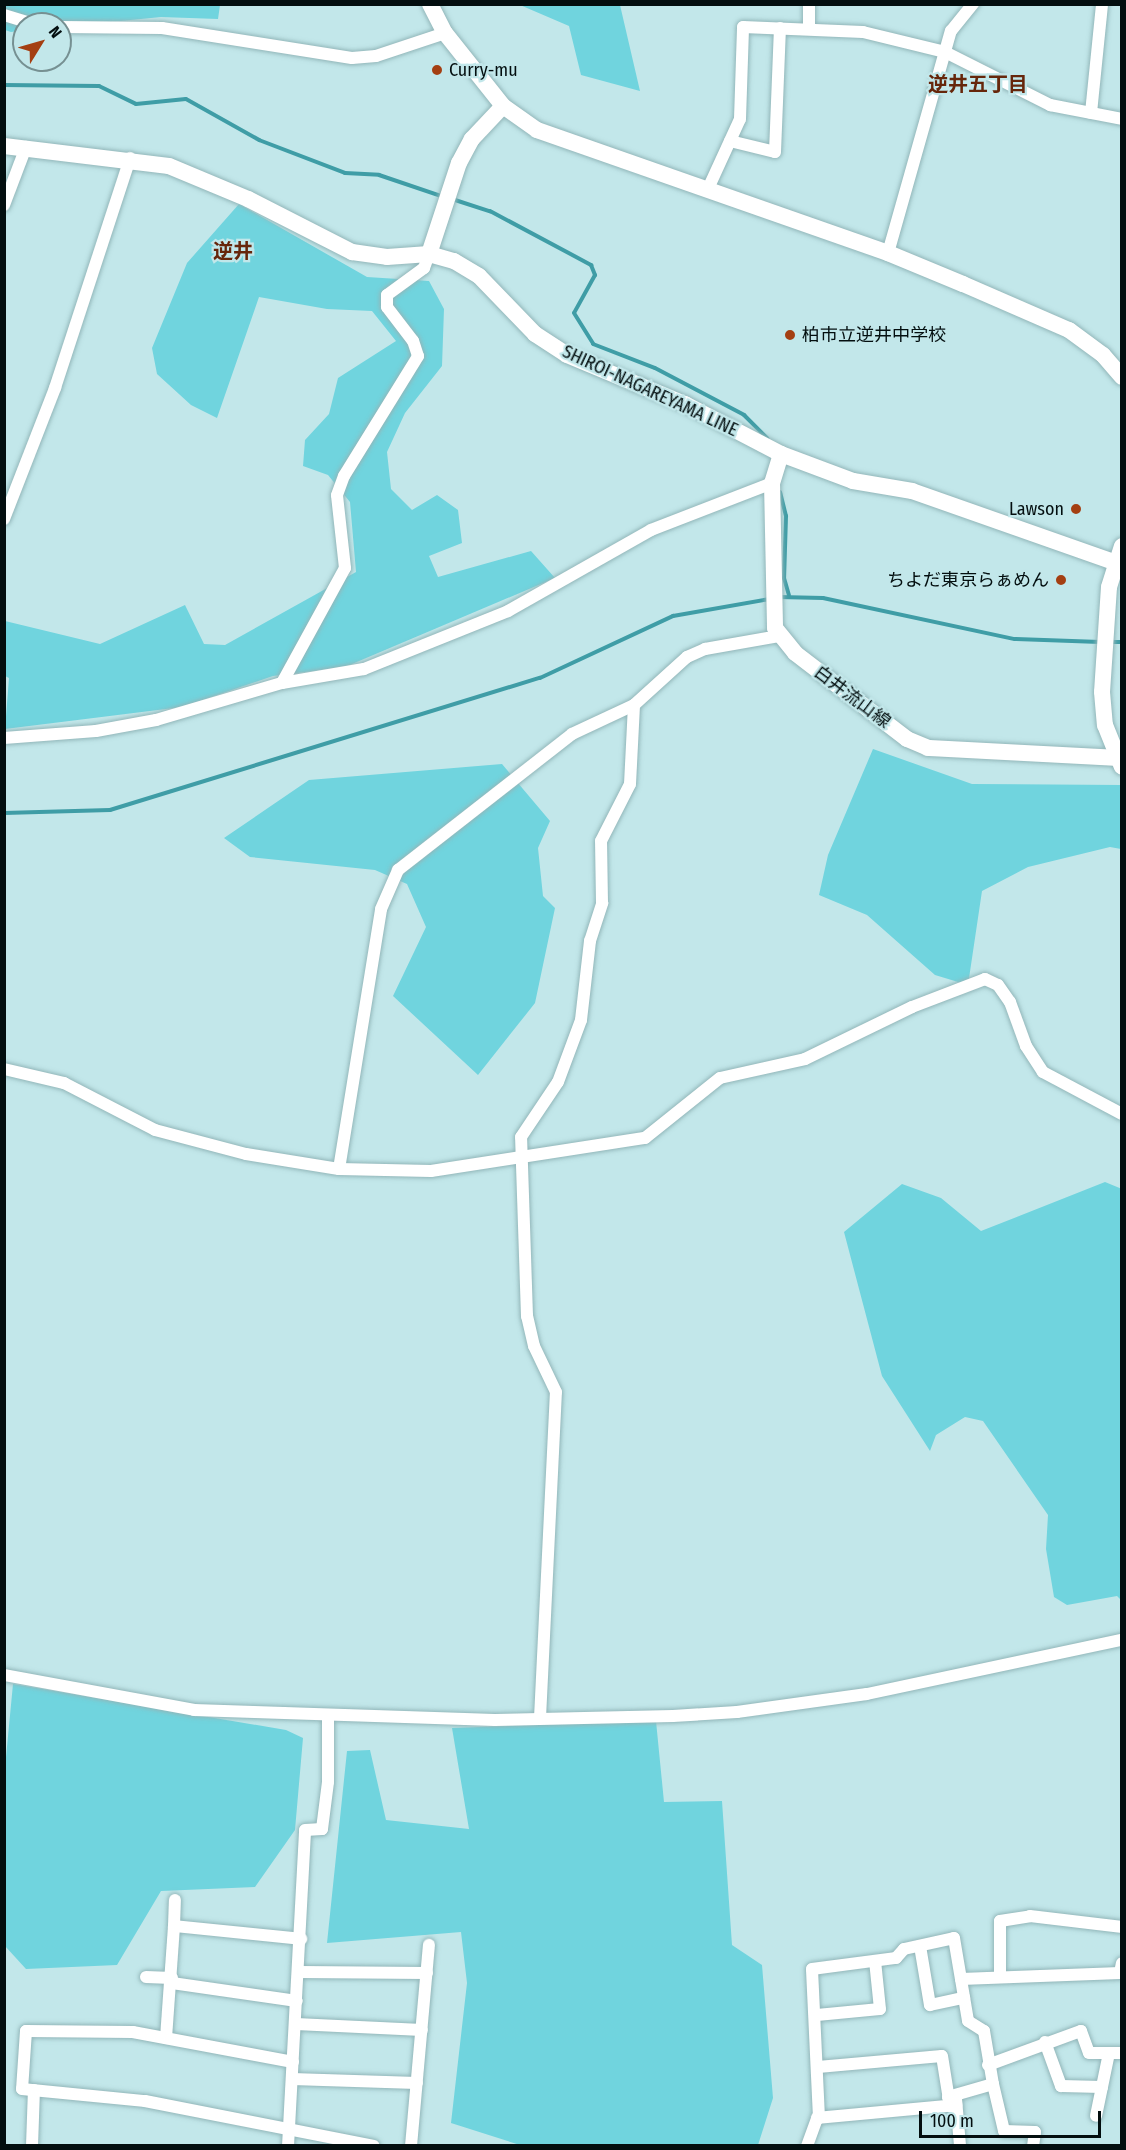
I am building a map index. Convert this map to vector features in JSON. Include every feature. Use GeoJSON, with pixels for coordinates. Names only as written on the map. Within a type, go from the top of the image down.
{"type":"FeatureCollection","features":[{"type":"Feature","properties":{"kind":"street"},"geometry":{"type":"LineString","coordinates":[[430,4],[445,33],[503,106],[549,136],[888,253],[1069,330],[1103,355],[1122,377]]}},
{"type":"Feature","properties":{"kind":"street"},"geometry":{"type":"LineString","coordinates":[[809,4],[809,28]]}},
{"type":"Feature","properties":{"kind":"street"},"geometry":{"type":"LineString","coordinates":[[888,253],[951,31],[973,4]]}},
{"type":"Feature","properties":{"kind":"street"},"geometry":{"type":"LineString","coordinates":[[1091,113],[1102,4]]}},
{"type":"Feature","properties":{"kind":"street"},"geometry":{"type":"LineString","coordinates":[[72,27],[162,28],[352,58],[376,56],[445,33]]}},
{"type":"Feature","properties":{"kind":"street"},"geometry":{"type":"LineString","coordinates":[[707,190],[740,119],[743,27],[863,32],[945,52],[1050,105],[1122,119]]}},
{"type":"Feature","properties":{"kind":"street"},"geometry":{"type":"LineString","coordinates":[[730,141],[775,152],[780,28]]}},
{"type":"Feature","properties":{"kind":"street"},"geometry":{"type":"LineString","coordinates":[[282,683],[345,567],[337,495],[344,476],[418,356],[413,341],[387,307],[387,295],[424,268],[459,163],[472,139],[503,106]]}},
{"type":"Feature","properties":{"kind":"street"},"geometry":{"type":"LineString","coordinates":[[4,146],[130,158],[201,177],[352,252],[387,257],[429,254]]}},
{"type":"Feature","properties":{"kind":"street"},"geometry":{"type":"LineString","coordinates":[[4,205],[27,147]]}},
{"type":"Feature","properties":{"kind":"street"},"geometry":{"type":"LineString","coordinates":[[4,519],[55,388],[130,158]]}},
{"type":"Feature","properties":{"kind":"street","name":"SHIROI-NAGAREYAMA LINE"},"geometry":{"type":"LineString","coordinates":[[429,254],[465,266],[535,334],[567,355],[685,404],[781,454],[853,481],[912,491],[1118,564]]}},
{"type":"Feature","properties":{"kind":"street"},"geometry":{"type":"LineString","coordinates":[[339,1169],[381,909],[398,870],[572,734],[634,705],[687,657],[705,649],[779,636],[772,483],[781,454]]}},
{"type":"Feature","properties":{"kind":"street"},"geometry":{"type":"LineString","coordinates":[[4,738],[96,731],[156,720],[282,683],[364,669],[508,611],[651,530],[772,483]]}},
{"type":"Feature","properties":{"kind":"street"},"geometry":{"type":"LineString","coordinates":[[1119,763],[1105,725],[1102,692],[1107,606],[1122,546]]}},
{"type":"Feature","properties":{"kind":"street","name":"白井流山線"},"geometry":{"type":"LineString","coordinates":[[779,636],[907,739],[928,748],[1119,763]]}},
{"type":"Feature","properties":{"kind":"street"},"geometry":{"type":"LineString","coordinates":[[540,1718],[556,1392],[534,1346],[527,1316],[521,1137],[555,1088],[581,1020],[590,941],[602,903],[601,841],[630,783],[634,705]]}},
{"type":"Feature","properties":{"kind":"street"},"geometry":{"type":"LineString","coordinates":[[4,1069],[64,1083],[115,1111],[184,1139],[339,1169],[431,1171],[645,1138],[720,1078],[805,1059],[912,1007],[985,979],[998,985],[1010,1002],[1026,1046],[1043,1072],[1122,1114]]}},
{"type":"Feature","properties":{"kind":"street"},"geometry":{"type":"LineString","coordinates":[[4,1675],[194,1710],[328,1715],[540,1718],[673,1716],[795,1705],[1040,1660],[1122,1640]]}},
{"type":"Feature","properties":{"kind":"street"},"geometry":{"type":"LineString","coordinates":[[288,2145],[301,1939],[305,1830],[322,1829],[328,1782],[328,1715]]}},
{"type":"Feature","properties":{"kind":"street"},"geometry":{"type":"LineString","coordinates":[[166,2038],[172,1980],[175,1900]]}},
{"type":"Feature","properties":{"kind":"street"},"geometry":{"type":"LineString","coordinates":[[1000,1977],[1000,1921],[1030,1916],[1122,1927]]}},
{"type":"Feature","properties":{"kind":"street"},"geometry":{"type":"LineString","coordinates":[[174,1926],[301,1939]]}},
{"type":"Feature","properties":{"kind":"street"},"geometry":{"type":"LineString","coordinates":[[807,2145],[819,2118],[817,2015],[812,1969],[896,1958],[904,1949],[954,1938],[968,2021],[984,2031],[988,2065],[1004,2131],[1035,2132],[1033,2145]]}},
{"type":"Feature","properties":{"kind":"street"},"geometry":{"type":"LineString","coordinates":[[411,2145],[429,1945]]}},
{"type":"Feature","properties":{"kind":"street"},"geometry":{"type":"LineString","coordinates":[[920,1946],[930,2005],[964,1998]]}},
{"type":"Feature","properties":{"kind":"street"},"geometry":{"type":"LineString","coordinates":[[817,2015],[880,2009],[875,1961]]}},
{"type":"Feature","properties":{"kind":"street"},"geometry":{"type":"LineString","coordinates":[[961,1978],[1120,1973],[1122,1963]]}},
{"type":"Feature","properties":{"kind":"street"},"geometry":{"type":"LineString","coordinates":[[299,1972],[427,1973]]}},
{"type":"Feature","properties":{"kind":"street"},"geometry":{"type":"LineString","coordinates":[[146,1977],[297,2001]]}},
{"type":"Feature","properties":{"kind":"street"},"geometry":{"type":"LineString","coordinates":[[296,2024],[422,2030]]}},
{"type":"Feature","properties":{"kind":"street"},"geometry":{"type":"LineString","coordinates":[[293,2062],[133,2032],[26,2031],[22,2089],[145,2101],[289,2132],[374,2145]]}},
{"type":"Feature","properties":{"kind":"street"},"geometry":{"type":"LineString","coordinates":[[988,2065],[1045,2042],[1081,2031],[1089,2053],[1115,2053],[1102,2087],[1096,2116]]}},
{"type":"Feature","properties":{"kind":"street"},"geometry":{"type":"LineString","coordinates":[[1045,2042],[1061,2086],[1102,2087]]}},
{"type":"Feature","properties":{"kind":"street"},"geometry":{"type":"LineString","coordinates":[[818,2067],[942,2056],[953,2101],[960,2145]]}},
{"type":"Feature","properties":{"kind":"street"},"geometry":{"type":"LineString","coordinates":[[292,2079],[417,2084]]}},
{"type":"Feature","properties":{"kind":"street"},"geometry":{"type":"LineString","coordinates":[[819,2118],[953,2101],[993,2084]]}},
{"type":"Feature","properties":{"kind":"street"},"geometry":{"type":"LineString","coordinates":[[32,2145],[33,2090]]}},
{"type":"Feature","properties":{"kind":"shaded area"},"geometry":{"type":"Polygon","coordinates":[[[5,5],[220,5],[218,19],[161,17],[72,26],[72,12],[12,12],[12,32],[5,30],[5,5]]]}},
{"type":"Feature","properties":{"kind":"shaded area"},"geometry":{"type":"Polygon","coordinates":[[[520,5],[620,5],[640,91],[581,75],[569,26],[520,5]]]}},
{"type":"Feature","properties":{"kind":"shaded area"},"geometry":{"type":"Polygon","coordinates":[[[239,204],[367,277],[429,281],[444,309],[442,366],[405,413],[387,452],[391,489],[412,510],[437,495],[458,510],[462,543],[429,556],[438,577],[531,551],[555,578],[345,667],[273,676],[182,707],[5,729],[9,678],[5,676],[5,621],[100,644],[185,605],[204,644],[225,645],[356,572],[350,502],[328,475],[303,466],[305,440],[329,414],[338,378],[396,341],[372,311],[327,309],[259,297],[217,418],[191,405],[157,374],[152,348],[187,263],[239,204]]]}},
{"type":"Feature","properties":{"kind":"shaded area"},"geometry":{"type":"Polygon","coordinates":[[[873,749],[972,784],[1121,785],[1121,849],[1110,847],[1028,867],[982,891],[968,985],[935,975],[867,915],[819,895],[828,855],[873,749]]]}},
{"type":"Feature","properties":{"kind":"shaded area"},"geometry":{"type":"Polygon","coordinates":[[[502,764],[550,821],[538,848],[543,896],[555,908],[535,1003],[478,1075],[393,996],[426,927],[407,884],[375,870],[250,857],[224,838],[309,780],[502,764]]]}},
{"type":"Feature","properties":{"kind":"shaded area"},"geometry":{"type":"Polygon","coordinates":[[[1105,1182],[1122,1189],[1121,1600],[1117,1596],[1067,1605],[1054,1597],[1046,1549],[1048,1515],[983,1421],[965,1417],[936,1435],[930,1451],[882,1376],[844,1232],[902,1184],[941,1198],[981,1231],[1105,1182]]]}},
{"type":"Feature","properties":{"kind":"shaded area"},"geometry":{"type":"Polygon","coordinates":[[[13,1684],[286,1730],[303,1738],[295,1830],[255,1887],[161,1891],[117,1965],[26,1969],[5,1946],[4,1778],[13,1684]]]}},
{"type":"Feature","properties":{"kind":"shaded area"},"geometry":{"type":"Polygon","coordinates":[[[656,1721],[664,1802],[722,1801],[732,1945],[762,1965],[773,2098],[758,2145],[520,2145],[451,2123],[467,1983],[461,1932],[327,1943],[347,1751],[370,1750],[386,1820],[469,1829],[452,1728],[656,1721]]]}},
{"type":"Feature","properties":{"kind":"waterway"},"geometry":{"type":"LineString","coordinates":[[4,85],[99,86],[136,104],[186,99],[259,140],[345,173],[379,175],[444,197]]}},
{"type":"Feature","properties":{"kind":"waterway"},"geometry":{"type":"LineString","coordinates":[[452,199],[490,211],[591,265],[595,275],[574,313],[593,344],[655,368],[744,415],[767,438]]}},
{"type":"Feature","properties":{"kind":"waterway"},"geometry":{"type":"LineString","coordinates":[[780,492],[786,516],[784,578],[789,595]]}},
{"type":"Feature","properties":{"kind":"waterway"},"geometry":{"type":"LineString","coordinates":[[779,597],[823,598],[1015,639],[1100,642]]}},
{"type":"Feature","properties":{"kind":"waterway"},"geometry":{"type":"LineString","coordinates":[[4,813],[110,810],[540,678],[673,616],[769,599]]}},
{"type":"Feature","properties":{"kind":"waterway"},"geometry":{"type":"LineString","coordinates":[[1110,642],[1122,642]]}},
{"type":"Feature","properties":{"kind":"place","name":"Curry-mu"},"geometry":{"type":"Point","coordinates":[437,70]}},
{"type":"Feature","properties":{"kind":"place","name":"柏市立逆井中学校"},"geometry":{"type":"Point","coordinates":[790,335]}},
{"type":"Feature","properties":{"kind":"place","name":"Lawson"},"geometry":{"type":"Point","coordinates":[1076,509]}},
{"type":"Feature","properties":{"kind":"place","name":"ちよだ東京らぁめん"},"geometry":{"type":"Point","coordinates":[1061,580]}},
{"type":"Feature","properties":{"kind":"district","name":"逆井五丁目"},"geometry":{"type":"Point","coordinates":[978,84]}},
{"type":"Feature","properties":{"kind":"district","name":"逆井"},"geometry":{"type":"Point","coordinates":[233,251]}}]}
